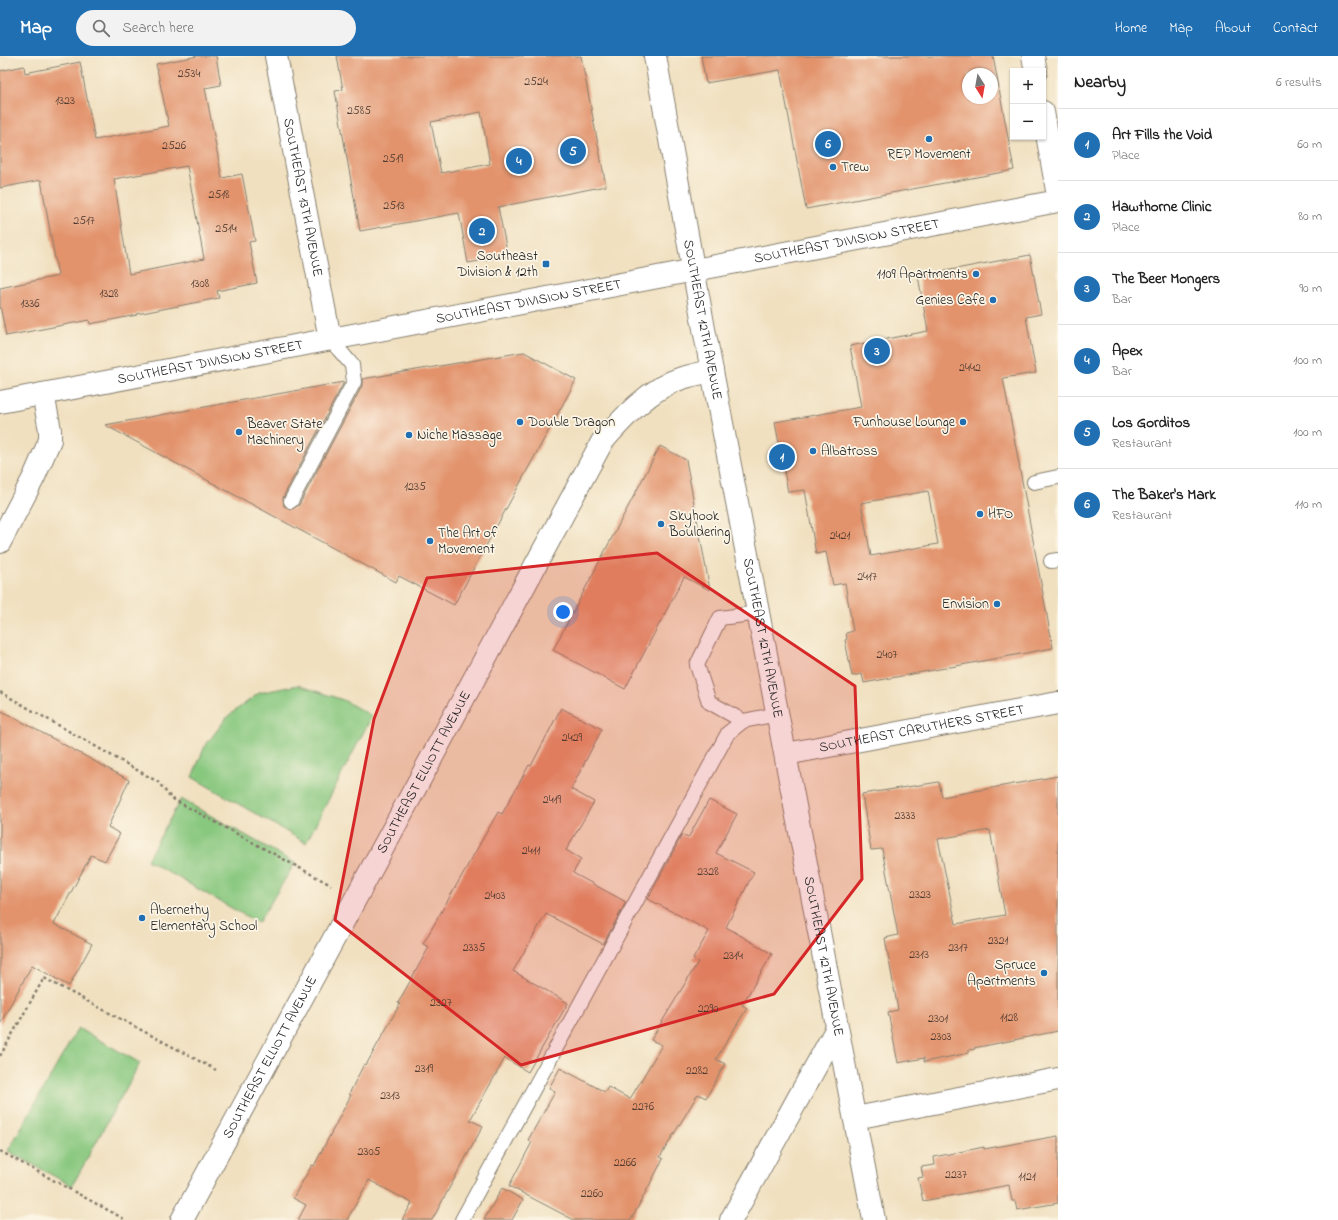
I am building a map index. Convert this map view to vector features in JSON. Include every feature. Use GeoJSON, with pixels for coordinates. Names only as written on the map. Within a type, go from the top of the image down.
{"type":"FeatureCollection","features":[{"type":"Feature","properties":{"kind":"main road","name":"SOUTHEAST 13TH AVENUE"},"geometry":{"type":"LineString","coordinates":[[276,56],[330,339]]}},
{"type":"Feature","properties":{"kind":"main road","name":"SOUTHEAST 12TH AVENUE"},"geometry":{"type":"LineString","coordinates":[[655,56],[693,271],[874,1220]]}},
{"type":"Feature","properties":{"kind":"main road"},"geometry":{"type":"LineString","coordinates":[[1033,56],[1035,68]]}},
{"type":"Feature","properties":{"kind":"main road"},"geometry":{"type":"LineString","coordinates":[[1046,129],[1058,196]]}},
{"type":"Feature","properties":{"kind":"main road","name":"SOUTHEAST DIVISION STREET"},"geometry":{"type":"LineString","coordinates":[[0,402],[1058,201]]}},
{"type":"Feature","properties":{"kind":"main road","name":"SOUTHEAST ELLIOTT AVENUE"},"geometry":{"type":"LineString","coordinates":[[182,1220],[602,442],[624,416],[644,400],[681,378],[712,371]]}},
{"type":"Feature","properties":{"kind":"main road"},"geometry":{"type":"LineString","coordinates":[[0,542],[34,477],[50,440],[50,430],[44,394]]}},
{"type":"Feature","properties":{"kind":"main road","name":"SOUTHEAST CARUTHERS STREET"},"geometry":{"type":"LineString","coordinates":[[786,754],[1058,703]]}},
{"type":"Feature","properties":{"kind":"main road"},"geometry":{"type":"LineString","coordinates":[[731,1220],[837,1028]]}},
{"type":"Feature","properties":{"kind":"main road"},"geometry":{"type":"LineString","coordinates":[[854,1118],[1058,1079]]}},
{"type":"Feature","properties":{"kind":"lane"},"geometry":{"type":"LineString","coordinates":[[291,501],[354,382],[352,365],[330,339]]}},
{"type":"Feature","properties":{"kind":"lane"},"geometry":{"type":"LineString","coordinates":[[1034,482],[1058,477]]}},
{"type":"Feature","properties":{"kind":"lane"},"geometry":{"type":"LineString","coordinates":[[743,721],[710,702],[697,665],[720,618],[759,614]]}},
{"type":"Feature","properties":{"kind":"lane"},"geometry":{"type":"LineString","coordinates":[[462,1220],[728,733],[743,721],[778,714]]}},
{"type":"Feature","properties":{"kind":"path"},"geometry":{"type":"LineString","coordinates":[[0,692],[158,782],[171,798],[356,898]]}},
{"type":"Feature","properties":{"kind":"path"},"geometry":{"type":"LineString","coordinates":[[0,1056],[44,978],[216,1070]]}},
{"type":"Feature","properties":{"kind":"path"},"geometry":{"type":"LineString","coordinates":[[0,1151],[126,1220]]}},
{"type":"Feature","properties":{"kind":"highlighted area"},"geometry":{"type":"Polygon","coordinates":[[[657,553],[855,686],[862,879],[774,994],[521,1065],[335,920],[374,719],[427,578],[657,553]]]}},
{"type":"Feature","properties":{"kind":"green space"},"geometry":{"type":"Polygon","coordinates":[[[298,685],[343,700],[372,716],[306,843],[192,777],[205,746],[228,716],[259,693],[298,685]]]}},
{"type":"Feature","properties":{"kind":"green space"},"geometry":{"type":"Polygon","coordinates":[[[181,799],[295,863],[258,923],[147,860],[181,799]]]}},
{"type":"Feature","properties":{"kind":"green space"},"geometry":{"type":"Polygon","coordinates":[[[78,1028],[140,1063],[72,1186],[8,1151],[78,1028]]]}},
{"type":"Feature","properties":{"kind":"building"},"geometry":{"type":"Polygon","coordinates":[[[198,56],[216,56],[221,85],[205,88],[222,178],[242,174],[255,241],[249,242],[257,283],[217,291],[219,298],[90,324],[89,320],[6,336],[0,305],[0,288],[58,276],[41,180],[0,188],[0,71],[24,66],[25,73],[80,62],[95,140],[169,126],[156,64],[198,56]],[[187,166],[114,179],[129,274],[204,259],[187,166]]]}},
{"type":"Feature","properties":{"kind":"building"},"geometry":{"type":"Polygon","coordinates":[[[337,56],[581,56],[606,186],[498,207],[508,256],[468,263],[459,213],[360,231],[335,91],[343,90],[337,56]],[[481,112],[431,122],[441,173],[490,164],[481,112]]]}},
{"type":"Feature","properties":{"kind":"building"},"geometry":{"type":"Polygon","coordinates":[[[701,56],[993,56],[995,68],[962,68],[962,104],[998,104],[998,83],[1014,170],[806,209],[780,70],[706,83],[701,56]]]}},
{"type":"Feature","properties":{"kind":"building"},"geometry":{"type":"Polygon","coordinates":[[[1030,255],[1041,314],[1026,317],[1036,373],[1003,378],[1053,648],[864,683],[862,674],[852,676],[845,640],[847,639],[846,633],[853,631],[845,583],[833,585],[826,552],[816,554],[805,490],[788,492],[775,422],[861,407],[850,346],[928,331],[918,276],[1030,255]],[[928,491],[861,503],[871,556],[938,544],[928,491]]]}},
{"type":"Feature","properties":{"kind":"building"},"geometry":{"type":"Polygon","coordinates":[[[524,352],[576,380],[454,605],[399,576],[396,582],[105,425],[344,382],[283,497],[284,506],[292,509],[299,505],[362,386],[362,379],[524,352]]]}},
{"type":"Feature","properties":{"kind":"building"},"geometry":{"type":"Polygon","coordinates":[[[660,446],[686,460],[710,590],[684,577],[625,689],[553,650],[660,446]]]}},
{"type":"Feature","properties":{"kind":"building"},"geometry":{"type":"Polygon","coordinates":[[[561,708],[602,729],[571,789],[594,802],[566,850],[581,859],[573,873],[626,902],[603,944],[546,914],[513,971],[568,1003],[528,1072],[505,1058],[470,1120],[483,1126],[432,1220],[402,1220],[412,1203],[369,1180],[347,1220],[298,1220],[306,1205],[293,1198],[312,1165],[314,1166],[351,1095],[349,1094],[364,1064],[366,1065],[400,1004],[398,1003],[429,947],[423,944],[498,812],[502,814],[529,765],[531,766],[561,708]]]}},
{"type":"Feature","properties":{"kind":"building"},"geometry":{"type":"Polygon","coordinates":[[[0,710],[129,780],[108,827],[120,834],[105,861],[91,855],[54,924],[92,944],[69,986],[32,965],[0,1024],[0,710]]]}},
{"type":"Feature","properties":{"kind":"building"},"geometry":{"type":"Polygon","coordinates":[[[1058,776],[1058,1031],[974,1048],[975,1049],[969,1050],[969,1053],[924,1062],[924,1058],[898,1063],[888,1012],[898,1010],[885,938],[898,935],[882,849],[871,850],[862,794],[939,782],[942,797],[1058,776]],[[990,830],[938,839],[956,924],[1005,915],[990,830]]]}},
{"type":"Feature","properties":{"kind":"building"},"geometry":{"type":"Polygon","coordinates":[[[709,800],[737,814],[716,853],[754,872],[726,927],[772,954],[742,1005],[747,1008],[716,1059],[725,1064],[706,1098],[698,1094],[660,1157],[663,1159],[631,1220],[574,1220],[509,1186],[532,1142],[528,1140],[555,1092],[549,1088],[560,1068],[605,1092],[608,1087],[630,1099],[662,1045],[651,1040],[698,962],[693,959],[709,931],[648,899],[682,835],[688,838],[709,800]]]}},
{"type":"Feature","properties":{"kind":"building"},"geometry":{"type":"Polygon","coordinates":[[[1058,1136],[1058,1203],[1017,1210],[1015,1201],[1012,1201],[1009,1185],[923,1201],[918,1178],[923,1177],[921,1167],[935,1165],[934,1157],[984,1147],[984,1149],[1058,1136]]]}},
{"type":"Feature","properties":{"kind":"building"},"geometry":{"type":"Polygon","coordinates":[[[502,1188],[523,1200],[512,1220],[484,1220],[502,1188]]]}},
{"type":"Feature","properties":{"kind":"place","name":"REP Movement"},"geometry":{"type":"Point","coordinates":[929,139]}},
{"type":"Feature","properties":{"kind":"place","name":"The Baker's Mark"},"geometry":{"type":"Point","coordinates":[828,144]}},
{"type":"Feature","properties":{"kind":"place","name":"Los Gorditos"},"geometry":{"type":"Point","coordinates":[573,151]}},
{"type":"Feature","properties":{"kind":"place","name":"Apex"},"geometry":{"type":"Point","coordinates":[519,161]}},
{"type":"Feature","properties":{"kind":"place","name":"Trew"},"geometry":{"type":"Point","coordinates":[833,167]}},
{"type":"Feature","properties":{"kind":"place","name":"Hawthorne Clinic"},"geometry":{"type":"Point","coordinates":[482,231]}},
{"type":"Feature","properties":{"kind":"place","name":"Southeast Division & 12th"},"geometry":{"type":"Point","coordinates":[546,264]}},
{"type":"Feature","properties":{"kind":"place","name":"1109 Apartments"},"geometry":{"type":"Point","coordinates":[976,274]}},
{"type":"Feature","properties":{"kind":"place","name":"Genies Cafe"},"geometry":{"type":"Point","coordinates":[993,300]}},
{"type":"Feature","properties":{"kind":"place","name":"The Beer Mongers"},"geometry":{"type":"Point","coordinates":[877,351]}},
{"type":"Feature","properties":{"kind":"place","name":"Double Dragon"},"geometry":{"type":"Point","coordinates":[520,422]}},
{"type":"Feature","properties":{"kind":"place","name":"Funhouse Lounge"},"geometry":{"type":"Point","coordinates":[963,422]}},
{"type":"Feature","properties":{"kind":"place","name":"Beaver State Machinery"},"geometry":{"type":"Point","coordinates":[239,432]}},
{"type":"Feature","properties":{"kind":"place","name":"Niche Massage"},"geometry":{"type":"Point","coordinates":[409,435]}},
{"type":"Feature","properties":{"kind":"place","name":"Albatross"},"geometry":{"type":"Point","coordinates":[813,451]}},
{"type":"Feature","properties":{"kind":"place","name":"Art Fills the Void"},"geometry":{"type":"Point","coordinates":[782,457]}},
{"type":"Feature","properties":{"kind":"place","name":"HFO"},"geometry":{"type":"Point","coordinates":[980,514]}},
{"type":"Feature","properties":{"kind":"place","name":"Skyhook Bouldering"},"geometry":{"type":"Point","coordinates":[661,524]}},
{"type":"Feature","properties":{"kind":"place","name":"The Art of Movement"},"geometry":{"type":"Point","coordinates":[430,541]}},
{"type":"Feature","properties":{"kind":"place","name":"Envision"},"geometry":{"type":"Point","coordinates":[997,604]}},
{"type":"Feature","properties":{"kind":"place","name":"Abernethy Elementary School"},"geometry":{"type":"Point","coordinates":[142,918]}},
{"type":"Feature","properties":{"kind":"place","name":"Spruce Apartments"},"geometry":{"type":"Point","coordinates":[1044,973]}}]}
